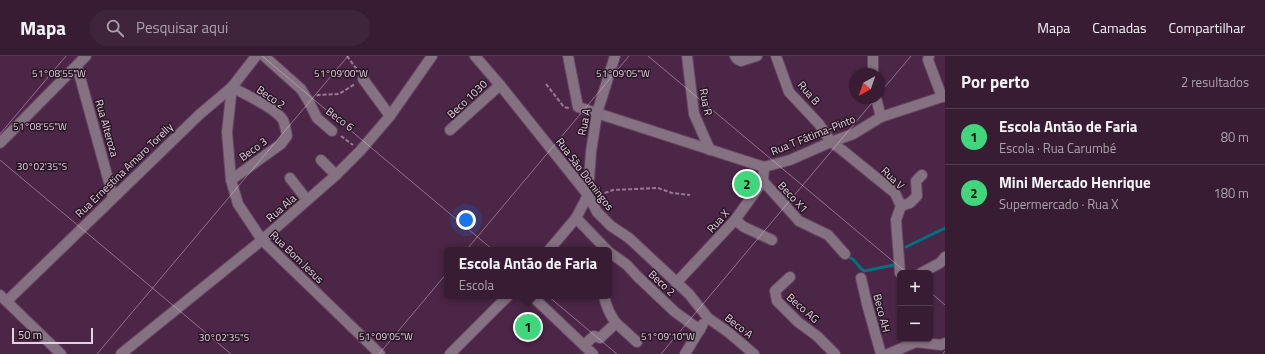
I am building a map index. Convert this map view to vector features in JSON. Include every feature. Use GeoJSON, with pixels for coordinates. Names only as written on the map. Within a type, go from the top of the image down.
{"type":"FeatureCollection","features":[{"type":"Feature","properties":{"kind":"street"},"geometry":{"type":"LineString","coordinates":[[0,143],[86,56]]}},
{"type":"Feature","properties":{"kind":"street","name":"Rua Ernestina Amaro Torelly"},"geometry":{"type":"LineString","coordinates":[[3,298],[113,197],[200,114],[232,87],[256,56]]}},
{"type":"Feature","properties":{"kind":"street","name":"Beco 6"},"geometry":{"type":"LineString","coordinates":[[264,56],[301,89],[317,118],[332,131]]}},
{"type":"Feature","properties":{"kind":"street","name":"Rua Ala"},"geometry":{"type":"LineString","coordinates":[[121,354],[262,240],[336,175],[360,151],[390,116],[432,56]]}},
{"type":"Feature","properties":{"kind":"street","name":"Rua São Domingos"},"geometry":{"type":"LineString","coordinates":[[475,56],[588,195],[597,212],[611,226],[629,238],[689,294],[708,318]]}},
{"type":"Feature","properties":{"kind":"street"},"geometry":{"type":"LineString","coordinates":[[568,56],[578,107]]}},
{"type":"Feature","properties":{"kind":"street","name":"Rua A"},"geometry":{"type":"LineString","coordinates":[[588,195],[591,152],[597,113],[615,56]]}},
{"type":"Feature","properties":{"kind":"street","name":"Rua R"},"geometry":{"type":"LineString","coordinates":[[687,56],[694,114],[710,150]]}},
{"type":"Feature","properties":{"kind":"street"},"geometry":{"type":"LineString","coordinates":[[735,56],[737,59],[742,61],[757,56]]}},
{"type":"Feature","properties":{"kind":"street","name":"Rua B"},"geometry":{"type":"LineString","coordinates":[[776,56],[789,92],[819,124],[831,142]]}},
{"type":"Feature","properties":{"kind":"street"},"geometry":{"type":"LineString","coordinates":[[873,56],[873,68]]}},
{"type":"Feature","properties":{"kind":"street"},"geometry":{"type":"LineString","coordinates":[[929,56],[928,60],[943,96]]}},
{"type":"Feature","properties":{"kind":"street","name":"Rua Alteroza"},"geometry":{"type":"LineString","coordinates":[[77,66],[113,197]]}},
{"type":"Feature","properties":{"kind":"street"},"geometry":{"type":"LineString","coordinates":[[363,79],[390,116]]}},
{"type":"Feature","properties":{"kind":"street","name":"Beco 1030"},"geometry":{"type":"LineString","coordinates":[[450,130],[500,85]]}},
{"type":"Feature","properties":{"kind":"street","name":"Beco 2"},"geometry":{"type":"LineString","coordinates":[[232,87],[267,106],[282,118],[286,127],[287,136]]}},
{"type":"Feature","properties":{"kind":"street","name":"Rua Bom Jesus"},"geometry":{"type":"LineString","coordinates":[[232,87],[227,132],[231,180],[238,204],[262,240],[380,354]]}},
{"type":"Feature","properties":{"kind":"street","name":"Rua T Fátima-Pinto"},"geometry":{"type":"LineString","coordinates":[[578,107],[764,167],[790,160],[853,134],[881,117],[943,96]]}},
{"type":"Feature","properties":{"kind":"street"},"geometry":{"type":"LineString","coordinates":[[878,104],[881,117]]}},
{"type":"Feature","properties":{"kind":"street","name":"Beco 3"},"geometry":{"type":"LineString","coordinates":[[231,180],[281,144],[287,136]]}},
{"type":"Feature","properties":{"kind":"street","name":"Rua V"},"geometry":{"type":"LineString","coordinates":[[831,142],[895,193],[901,206],[896,220],[900,270]]}},
{"type":"Feature","properties":{"kind":"street"},"geometry":{"type":"LineString","coordinates":[[322,160],[336,175]]}},
{"type":"Feature","properties":{"kind":"street"},"geometry":{"type":"LineString","coordinates":[[763,181],[764,167]]}},
{"type":"Feature","properties":{"kind":"street"},"geometry":{"type":"LineString","coordinates":[[901,206],[910,203],[918,196],[916,181],[922,175]]}},
{"type":"Feature","properties":{"kind":"street"},"geometry":{"type":"LineString","coordinates":[[290,178],[307,200]]}},
{"type":"Feature","properties":{"kind":"street","name":"Rua X"},"geometry":{"type":"LineString","coordinates":[[676,283],[735,220],[763,181]]}},
{"type":"Feature","properties":{"kind":"street","name":"Beco X1"},"geometry":{"type":"LineString","coordinates":[[763,181],[798,222],[828,235],[845,254]]}},
{"type":"Feature","properties":{"kind":"street"},"geometry":{"type":"LineString","coordinates":[[552,247],[576,218],[588,195]]}},
{"type":"Feature","properties":{"kind":"street","name":"Beco 2"},"geometry":{"type":"LineString","coordinates":[[576,218],[604,247]]}},
{"type":"Feature","properties":{"kind":"street"},"geometry":{"type":"LineString","coordinates":[[735,220],[744,227],[772,240]]}},
{"type":"Feature","properties":{"kind":"street","name":"Beco 2"},"geometry":{"type":"LineString","coordinates":[[612,254],[627,265],[675,312],[700,330]]}},
{"type":"Feature","properties":{"kind":"street"},"geometry":{"type":"LineString","coordinates":[[927,270],[940,263],[945,257]]}},
{"type":"Feature","properties":{"kind":"street","name":"Beco AG"},"geometry":{"type":"LineString","coordinates":[[790,277],[775,291],[777,301],[798,322],[817,336],[835,354]]}},
{"type":"Feature","properties":{"kind":"street","name":"Beco AH"},"geometry":{"type":"LineString","coordinates":[[861,278],[881,354]]}},
{"type":"Feature","properties":{"kind":"street"},"geometry":{"type":"LineString","coordinates":[[3,298],[61,354]]}},
{"type":"Feature","properties":{"kind":"street"},"geometry":{"type":"LineString","coordinates":[[450,354],[505,299]]}},
{"type":"Feature","properties":{"kind":"street"},"geometry":{"type":"LineString","coordinates":[[535,299],[593,354]]}},
{"type":"Feature","properties":{"kind":"street"},"geometry":{"type":"LineString","coordinates":[[604,299],[605,304],[616,323],[637,342]]}},
{"type":"Feature","properties":{"kind":"street"},"geometry":{"type":"LineString","coordinates":[[685,354],[708,318]]}},
{"type":"Feature","properties":{"kind":"street","name":"Beco A"},"geometry":{"type":"LineString","coordinates":[[708,318],[728,332],[754,354]]}},
{"type":"Feature","properties":{"kind":"street"},"geometry":{"type":"LineString","coordinates":[[584,346],[594,336],[600,338],[616,323]]}},
{"type":"Feature","properties":{"kind":"street"},"geometry":{"type":"LineString","coordinates":[[888,354],[911,342]]}},
{"type":"Feature","properties":{"kind":"street"},"geometry":{"type":"LineString","coordinates":[[925,342],[941,345],[945,343]]}},
{"type":"Feature","properties":{"kind":"path"},"geometry":{"type":"LineString","coordinates":[[309,102],[318,95],[339,94],[363,79],[347,56]]}},
{"type":"Feature","properties":{"kind":"path"},"geometry":{"type":"LineString","coordinates":[[546,84],[564,107],[578,107]]}},
{"type":"Feature","properties":{"kind":"path","name":"Beco 6"},"geometry":{"type":"LineString","coordinates":[[332,131],[346,138],[360,151]]}},
{"type":"Feature","properties":{"kind":"path"},"geometry":{"type":"LineString","coordinates":[[588,195],[595,196],[613,190],[658,188],[672,193],[690,195]]}},
{"type":"Feature","properties":{"kind":"waterway"},"geometry":{"type":"LineString","coordinates":[[906,247],[945,228]]}},
{"type":"Feature","properties":{"kind":"waterway"},"geometry":{"type":"LineString","coordinates":[[849,257],[854,260],[864,271],[894,265]]}},
{"type":"Feature","properties":{"kind":"place","name":"Mini Mercado Henrique"},"geometry":{"type":"Point","coordinates":[747,184]}},
{"type":"Feature","properties":{"kind":"place","name":"Escola Antão de Faria"},"geometry":{"type":"Point","coordinates":[528,327]}}]}
